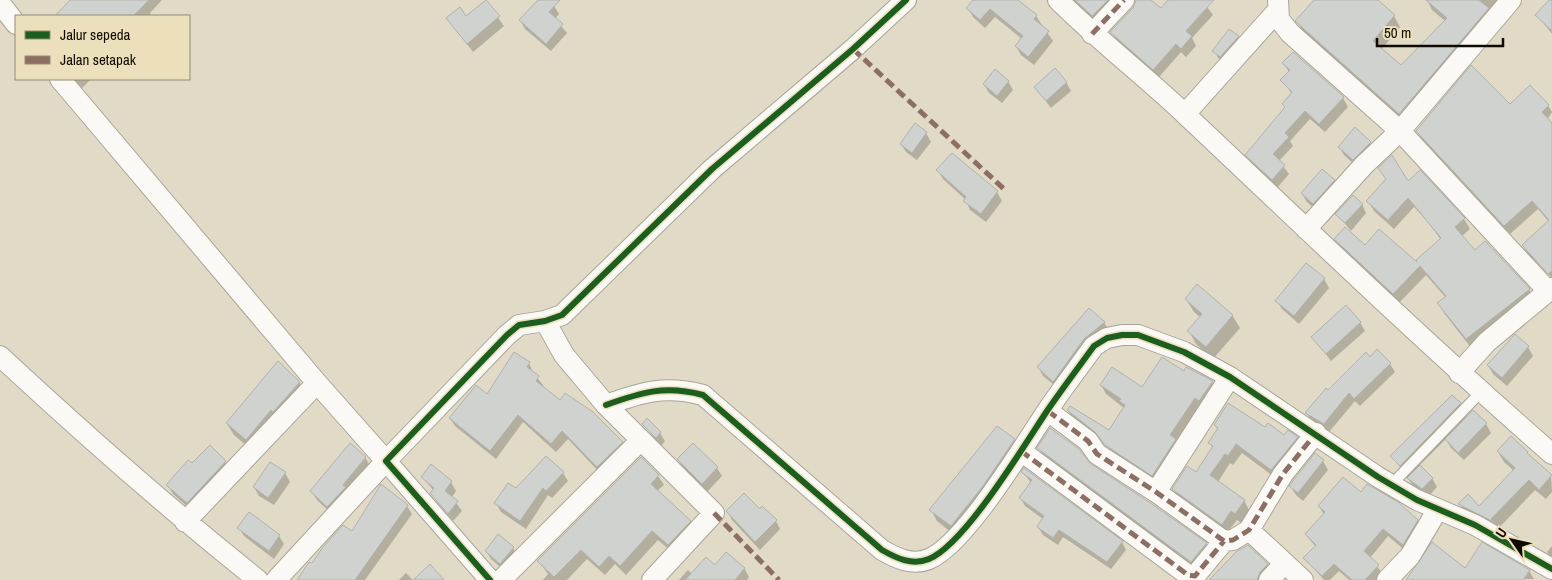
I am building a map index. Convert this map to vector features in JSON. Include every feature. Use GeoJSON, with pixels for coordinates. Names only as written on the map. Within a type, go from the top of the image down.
{"type":"FeatureCollection","features":[{"type":"Feature","properties":{"kind":"street"},"geometry":{"type":"LineString","coordinates":[[276,580],[386,461],[507,335],[519,325],[553,318],[591,289],[712,170],[853,50],[906,0]]}},
{"type":"Feature","properties":{"kind":"street"},"geometry":{"type":"LineString","coordinates":[[1058,0],[1092,34],[1185,114],[1459,373],[1552,454]]}},
{"type":"Feature","properties":{"kind":"street"},"geometry":{"type":"LineString","coordinates":[[1092,34],[1124,0]]}},
{"type":"Feature","properties":{"kind":"street"},"geometry":{"type":"LineString","coordinates":[[1306,229],[1364,165],[1400,131],[1511,0]]}},
{"type":"Feature","properties":{"kind":"street"},"geometry":{"type":"LineString","coordinates":[[0,3],[15,23]]}},
{"type":"Feature","properties":{"kind":"street"},"geometry":{"type":"LineString","coordinates":[[1185,114],[1278,5]]}},
{"type":"Feature","properties":{"kind":"street"},"geometry":{"type":"LineString","coordinates":[[1278,5],[1279,19],[1290,33],[1400,131],[1550,290],[1487,342],[1459,373]]}},
{"type":"Feature","properties":{"kind":"street"},"geometry":{"type":"LineString","coordinates":[[61,80],[317,383],[490,580]]}},
{"type":"Feature","properties":{"kind":"street"},"geometry":{"type":"LineString","coordinates":[[553,318],[564,355],[606,405],[714,513],[652,580]]}},
{"type":"Feature","properties":{"kind":"street"},"geometry":{"type":"LineString","coordinates":[[606,405],[644,392],[686,390],[703,395],[882,550],[897,558],[913,562],[927,560],[940,553],[962,532],[1021,452],[1094,346],[1114,336],[1138,335],[1184,352],[1230,376],[1391,485],[1417,500],[1475,525],[1552,569]]}},
{"type":"Feature","properties":{"kind":"street"},"geometry":{"type":"LineString","coordinates":[[0,356],[77,428],[185,522],[258,580]]}},
{"type":"Feature","properties":{"kind":"street"},"geometry":{"type":"LineString","coordinates":[[1156,492],[1230,376]]}},
{"type":"Feature","properties":{"kind":"street"},"geometry":{"type":"LineString","coordinates":[[185,522],[317,383]]}},
{"type":"Feature","properties":{"kind":"street"},"geometry":{"type":"LineString","coordinates":[[1048,411],[1088,441],[1097,454],[1156,492],[1224,540],[1233,540],[1249,530],[1284,474],[1316,433]]}},
{"type":"Feature","properties":{"kind":"street"},"geometry":{"type":"LineString","coordinates":[[501,580],[641,440]]}},
{"type":"Feature","properties":{"kind":"street"},"geometry":{"type":"LineString","coordinates":[[1021,452],[1188,575],[1195,576],[1201,571],[1224,540]]}},
{"type":"Feature","properties":{"kind":"street"},"geometry":{"type":"LineString","coordinates":[[1387,580],[1410,556],[1438,509]]}},
{"type":"Feature","properties":{"kind":"street"},"geometry":{"type":"LineString","coordinates":[[1249,530],[1303,580]]}},
{"type":"Feature","properties":{"kind":"street"},"geometry":{"type":"LineString","coordinates":[[1269,580],[1285,563]]}},
{"type":"Feature","properties":{"kind":"lane"},"geometry":{"type":"LineString","coordinates":[[1391,485],[1481,392]]}},
{"type":"Feature","properties":{"kind":"building"},"geometry":{"type":"Polygon","coordinates":[[[70,0],[149,0],[134,15],[56,15],[70,0]]]}},
{"type":"Feature","properties":{"kind":"building"},"geometry":{"type":"Polygon","coordinates":[[[486,0],[500,16],[467,44],[446,18],[460,7],[466,16],[486,0]]]}},
{"type":"Feature","properties":{"kind":"building"},"geometry":{"type":"Polygon","coordinates":[[[538,0],[560,0],[549,12],[563,24],[546,44],[519,20],[538,0]]]}},
{"type":"Feature","properties":{"kind":"building"},"geometry":{"type":"Polygon","coordinates":[[[973,0],[1018,0],[1037,15],[1034,19],[1049,31],[1028,57],[1015,46],[1023,36],[990,9],[980,20],[966,8],[973,0]]]}},
{"type":"Feature","properties":{"kind":"building"},"geometry":{"type":"Polygon","coordinates":[[[1075,0],[1108,0],[1092,16],[1075,0]]]}},
{"type":"Feature","properties":{"kind":"building"},"geometry":{"type":"Polygon","coordinates":[[[1136,0],[1151,0],[1161,8],[1168,0],[1214,0],[1186,31],[1192,36],[1181,49],[1176,44],[1153,70],[1110,32],[1133,8],[1136,0]]]}},
{"type":"Feature","properties":{"kind":"building"},"geometry":{"type":"Polygon","coordinates":[[[1314,0],[1378,0],[1395,15],[1373,41],[1401,65],[1447,18],[1426,0],[1479,0],[1489,8],[1399,114],[1295,21],[1314,0]]]}},
{"type":"Feature","properties":{"kind":"building"},"geometry":{"type":"Polygon","coordinates":[[[1549,0],[1552,0],[1552,31],[1535,15],[1549,0]]]}},
{"type":"Feature","properties":{"kind":"building"},"geometry":{"type":"Polygon","coordinates":[[[1229,29],[1239,36],[1220,57],[1212,51],[1229,29]]]}},
{"type":"Feature","properties":{"kind":"building"},"geometry":{"type":"Polygon","coordinates":[[[1293,52],[1344,97],[1319,124],[1305,111],[1285,133],[1289,137],[1273,154],[1285,165],[1272,180],[1245,155],[1285,107],[1282,104],[1292,92],[1280,80],[1290,70],[1282,63],[1293,52]]]}},
{"type":"Feature","properties":{"kind":"building"},"geometry":{"type":"Polygon","coordinates":[[[1471,65],[1510,104],[1530,85],[1549,105],[1542,112],[1552,123],[1552,271],[1548,274],[1522,245],[1549,220],[1532,201],[1504,226],[1416,131],[1471,65]]]}},
{"type":"Feature","properties":{"kind":"building"},"geometry":{"type":"Polygon","coordinates":[[[1055,68],[1067,82],[1046,101],[1034,87],[1055,68]]]}},
{"type":"Feature","properties":{"kind":"building"},"geometry":{"type":"Polygon","coordinates":[[[995,69],[1009,81],[997,96],[983,84],[995,69]]]}},
{"type":"Feature","properties":{"kind":"building"},"geometry":{"type":"Polygon","coordinates":[[[915,123],[927,132],[912,153],[900,144],[915,123]]]}},
{"type":"Feature","properties":{"kind":"building"},"geometry":{"type":"Polygon","coordinates":[[[1355,127],[1371,142],[1353,160],[1338,147],[1355,127]]]}},
{"type":"Feature","properties":{"kind":"building"},"geometry":{"type":"Polygon","coordinates":[[[952,153],[998,191],[981,214],[963,201],[966,197],[936,170],[952,153]]]}},
{"type":"Feature","properties":{"kind":"building"},"geometry":{"type":"Polygon","coordinates":[[[1392,155],[1408,181],[1420,170],[1465,218],[1455,227],[1475,250],[1485,241],[1530,289],[1466,339],[1437,303],[1446,296],[1420,266],[1393,294],[1334,239],[1345,227],[1365,245],[1379,229],[1417,262],[1416,260],[1441,238],[1408,198],[1388,220],[1366,201],[1386,179],[1378,168],[1392,155]]]}},
{"type":"Feature","properties":{"kind":"building"},"geometry":{"type":"Polygon","coordinates":[[[1322,169],[1335,180],[1313,204],[1301,193],[1322,169]]]}},
{"type":"Feature","properties":{"kind":"building"},"geometry":{"type":"Polygon","coordinates":[[[1353,195],[1363,204],[1345,223],[1335,214],[1353,195]]]}},
{"type":"Feature","properties":{"kind":"building"},"geometry":{"type":"Polygon","coordinates":[[[1306,263],[1325,278],[1294,316],[1275,301],[1306,263]]]}},
{"type":"Feature","properties":{"kind":"building"},"geometry":{"type":"Polygon","coordinates":[[[1197,284],[1233,315],[1206,347],[1187,331],[1202,314],[1185,299],[1197,284]]]}},
{"type":"Feature","properties":{"kind":"building"},"geometry":{"type":"Polygon","coordinates":[[[1346,305],[1361,322],[1326,354],[1311,337],[1346,305]]]}},
{"type":"Feature","properties":{"kind":"building"},"geometry":{"type":"Polygon","coordinates":[[[1089,308],[1105,322],[1084,339],[1053,382],[1037,367],[1089,308]]]}},
{"type":"Feature","properties":{"kind":"building"},"geometry":{"type":"Polygon","coordinates":[[[1515,334],[1529,346],[1502,378],[1487,365],[1515,334]]]}},
{"type":"Feature","properties":{"kind":"building"},"geometry":{"type":"Polygon","coordinates":[[[1377,349],[1391,363],[1354,399],[1349,393],[1324,424],[1305,413],[1326,388],[1328,390],[1366,352],[1370,357],[1377,349]]]}},
{"type":"Feature","properties":{"kind":"building"},"geometry":{"type":"Polygon","coordinates":[[[514,352],[530,362],[527,367],[539,376],[536,381],[560,400],[565,393],[593,412],[623,442],[597,467],[562,431],[551,444],[518,415],[490,451],[449,418],[476,385],[487,394],[514,352]]]}},
{"type":"Feature","properties":{"kind":"building"},"geometry":{"type":"Polygon","coordinates":[[[1162,357],[1184,371],[1186,367],[1213,381],[1199,401],[1195,398],[1170,435],[1176,439],[1152,476],[1105,445],[1095,432],[1067,410],[1070,406],[1109,430],[1125,405],[1119,401],[1121,399],[1100,385],[1112,367],[1142,387],[1162,357]]]}},
{"type":"Feature","properties":{"kind":"building"},"geometry":{"type":"Polygon","coordinates":[[[278,361],[300,382],[273,412],[271,410],[246,440],[226,423],[278,361]]]}},
{"type":"Feature","properties":{"kind":"building"},"geometry":{"type":"Polygon","coordinates":[[[1452,395],[1461,403],[1400,466],[1390,456],[1452,395]]]}},
{"type":"Feature","properties":{"kind":"building"},"geometry":{"type":"Polygon","coordinates":[[[1228,403],[1265,427],[1268,423],[1284,435],[1288,430],[1298,437],[1271,470],[1236,444],[1228,456],[1225,454],[1210,475],[1245,500],[1235,514],[1231,511],[1222,525],[1172,489],[1187,466],[1196,472],[1213,446],[1208,443],[1218,428],[1214,425],[1228,403]]]}},
{"type":"Feature","properties":{"kind":"building"},"geometry":{"type":"Polygon","coordinates":[[[1473,410],[1487,423],[1458,453],[1445,439],[1473,410]]]}},
{"type":"Feature","properties":{"kind":"building"},"geometry":{"type":"Polygon","coordinates":[[[647,418],[661,432],[656,438],[642,424],[647,418]]]}},
{"type":"Feature","properties":{"kind":"building"},"geometry":{"type":"Polygon","coordinates":[[[997,426],[1015,439],[983,486],[951,526],[929,510],[997,426]]]}},
{"type":"Feature","properties":{"kind":"building"},"geometry":{"type":"Polygon","coordinates":[[[1050,428],[1079,449],[1091,464],[1207,543],[1191,562],[1037,448],[1050,428]]]}},
{"type":"Feature","properties":{"kind":"building"},"geometry":{"type":"Polygon","coordinates":[[[1511,436],[1552,475],[1539,490],[1529,480],[1491,519],[1494,522],[1458,504],[1468,494],[1479,506],[1515,468],[1497,451],[1511,436]]]}},
{"type":"Feature","properties":{"kind":"building"},"geometry":{"type":"Polygon","coordinates":[[[350,443],[366,457],[343,485],[346,487],[327,507],[310,491],[350,443]]]}},
{"type":"Feature","properties":{"kind":"building"},"geometry":{"type":"Polygon","coordinates":[[[693,443],[718,467],[702,484],[677,459],[693,443]]]}},
{"type":"Feature","properties":{"kind":"building"},"geometry":{"type":"Polygon","coordinates":[[[210,445],[226,461],[187,503],[166,485],[188,460],[192,463],[210,445]]]}},
{"type":"Feature","properties":{"kind":"building"},"geometry":{"type":"Polygon","coordinates":[[[1315,453],[1324,460],[1298,493],[1289,486],[1315,453]]]}},
{"type":"Feature","properties":{"kind":"building"},"geometry":{"type":"Polygon","coordinates":[[[546,456],[564,472],[546,491],[543,488],[520,521],[494,503],[508,483],[516,488],[546,456]]]}},
{"type":"Feature","properties":{"kind":"building"},"geometry":{"type":"Polygon","coordinates":[[[641,457],[659,475],[651,484],[691,521],[668,545],[652,531],[620,566],[609,556],[599,567],[581,550],[554,577],[537,561],[641,457]]]}},
{"type":"Feature","properties":{"kind":"building"},"geometry":{"type":"Polygon","coordinates":[[[270,462],[286,472],[268,498],[253,487],[270,462]]]}},
{"type":"Feature","properties":{"kind":"building"},"geometry":{"type":"Polygon","coordinates":[[[431,464],[452,481],[445,491],[458,501],[448,514],[430,493],[434,488],[421,477],[431,464]]]}},
{"type":"Feature","properties":{"kind":"building"},"geometry":{"type":"Polygon","coordinates":[[[1420,465],[1433,478],[1422,489],[1407,478],[1420,465]]]}},
{"type":"Feature","properties":{"kind":"building"},"geometry":{"type":"Polygon","coordinates":[[[1024,468],[1123,541],[1107,562],[1059,530],[1053,538],[1037,527],[1044,516],[1019,498],[1032,480],[1021,472],[1024,468]]]}},
{"type":"Feature","properties":{"kind":"building"},"geometry":{"type":"Polygon","coordinates":[[[1343,477],[1361,492],[1367,484],[1398,502],[1418,520],[1403,545],[1383,529],[1364,551],[1379,565],[1365,580],[1352,580],[1334,564],[1322,576],[1303,558],[1316,545],[1305,534],[1325,512],[1318,506],[1343,477]]]}},
{"type":"Feature","properties":{"kind":"building"},"geometry":{"type":"Polygon","coordinates":[[[381,484],[408,505],[355,580],[297,580],[309,562],[312,563],[323,547],[343,525],[352,531],[381,484]]]}},
{"type":"Feature","properties":{"kind":"building"},"geometry":{"type":"Polygon","coordinates":[[[744,493],[760,509],[762,506],[777,520],[755,542],[726,511],[744,493]]]}},
{"type":"Feature","properties":{"kind":"building"},"geometry":{"type":"Polygon","coordinates":[[[249,512],[280,535],[269,551],[237,528],[249,512]]]}},
{"type":"Feature","properties":{"kind":"building"},"geometry":{"type":"Polygon","coordinates":[[[498,534],[514,547],[500,564],[485,551],[498,534]]]}},
{"type":"Feature","properties":{"kind":"building"},"geometry":{"type":"Polygon","coordinates":[[[1432,542],[1465,568],[1482,542],[1530,570],[1523,580],[1406,580],[1432,542]]]}},
{"type":"Feature","properties":{"kind":"building"},"geometry":{"type":"Polygon","coordinates":[[[1248,545],[1268,564],[1260,572],[1257,580],[1209,580],[1237,551],[1248,545]]]}},
{"type":"Feature","properties":{"kind":"building"},"geometry":{"type":"Polygon","coordinates":[[[726,552],[745,568],[735,580],[685,580],[706,557],[715,565],[726,552]]]}},
{"type":"Feature","properties":{"kind":"building"},"geometry":{"type":"Polygon","coordinates":[[[430,564],[444,580],[413,580],[430,564]]]}},
{"type":"Feature","properties":{"kind":"marked path"},"geometry":{"type":"LineString","coordinates":[[1092,34],[1124,0]]}},
{"type":"Feature","properties":{"kind":"marked path"},"geometry":{"type":"LineString","coordinates":[[853,49],[1004,189]]}},
{"type":"Feature","properties":{"kind":"marked path"},"geometry":{"type":"LineString","coordinates":[[1048,411],[1088,441],[1097,454],[1156,492],[1224,541],[1233,540],[1249,530],[1283,474],[1316,433]]}},
{"type":"Feature","properties":{"kind":"marked path"},"geometry":{"type":"LineString","coordinates":[[1021,451],[1188,575],[1195,576],[1224,541]]}},
{"type":"Feature","properties":{"kind":"marked path"},"geometry":{"type":"LineString","coordinates":[[714,513],[779,580]]}},
{"type":"Feature","properties":{"kind":"cycle path"},"geometry":{"type":"LineString","coordinates":[[490,580],[386,461],[507,335],[519,325],[545,321],[562,315],[712,169],[853,49],[906,0]]}},
{"type":"Feature","properties":{"kind":"cycle path"},"geometry":{"type":"LineString","coordinates":[[606,405],[654,391],[665,390],[703,395],[882,550],[904,560],[916,562],[929,559],[943,550],[976,515],[1094,346],[1107,338],[1122,335],[1138,335],[1184,352],[1230,377],[1378,477],[1417,500],[1475,525],[1552,569]]}}]}
